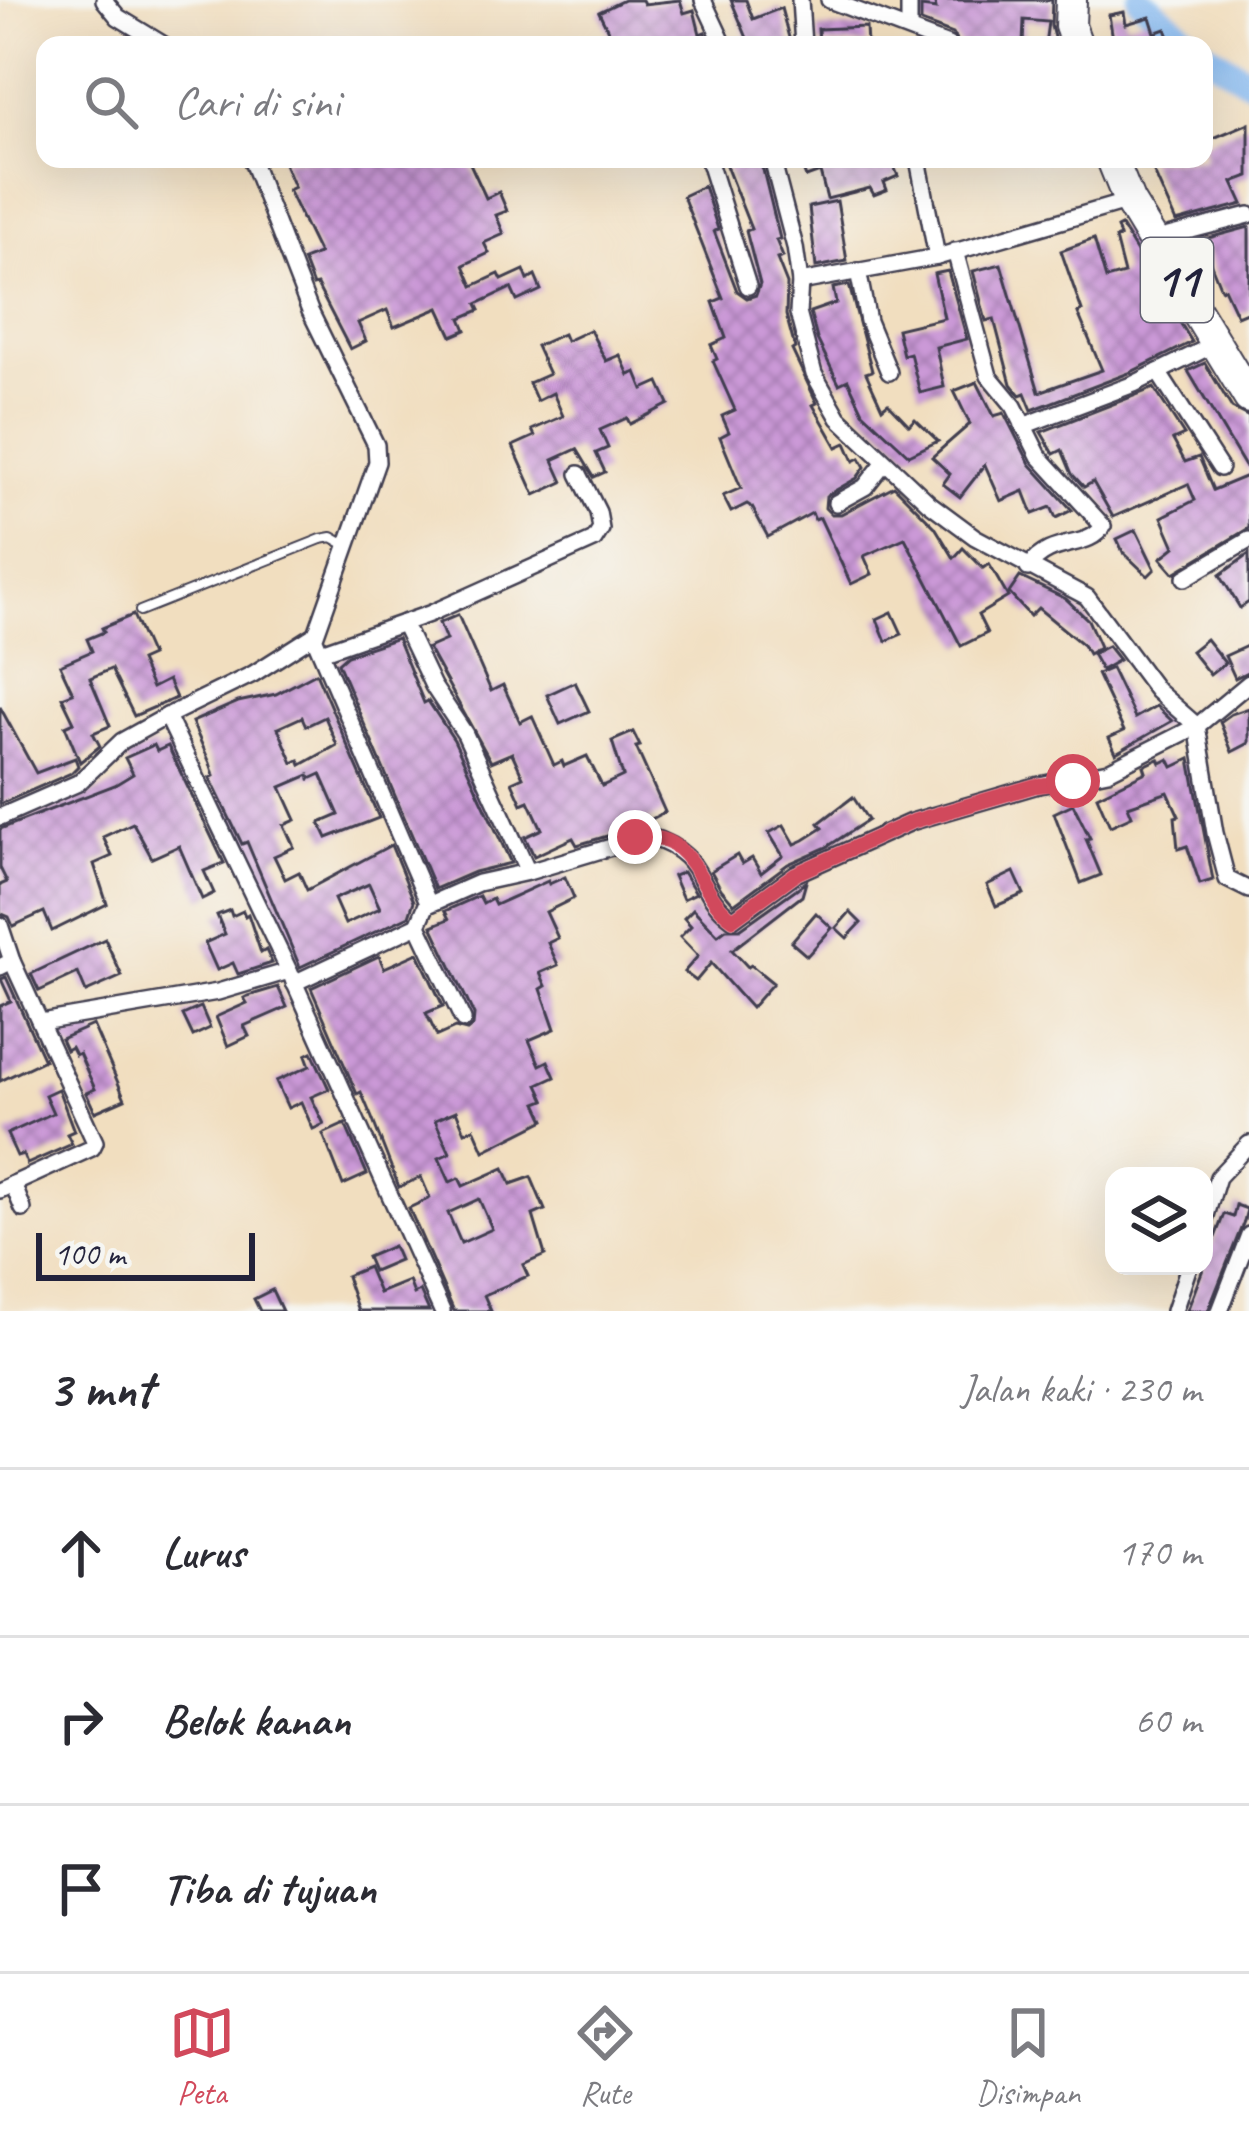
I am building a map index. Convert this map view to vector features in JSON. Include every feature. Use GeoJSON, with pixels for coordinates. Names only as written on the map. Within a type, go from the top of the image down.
{"type":"FeatureCollection","features":[{"type":"Feature","properties":{"kind":"highway"},"geometry":{"type":"LineString","coordinates":[[1071,0],[1074,36]]}},
{"type":"Feature","properties":{"kind":"highway","name":"11"},"geometry":{"type":"LineString","coordinates":[[1116,168],[1129,201],[1249,398]]}},
{"type":"Feature","properties":{"kind":"street"},"geometry":{"type":"LineString","coordinates":[[104,0],[118,17],[149,36]]}},
{"type":"Feature","properties":{"kind":"street"},"geometry":{"type":"LineString","coordinates":[[704,0],[720,36]]}},
{"type":"Feature","properties":{"kind":"street"},"geometry":{"type":"LineString","coordinates":[[800,0],[802,36]]}},
{"type":"Feature","properties":{"kind":"street"},"geometry":{"type":"LineString","coordinates":[[829,0],[905,33],[909,0]]}},
{"type":"Feature","properties":{"kind":"street"},"geometry":{"type":"LineString","coordinates":[[254,168],[310,311],[376,446],[374,478],[317,645],[428,905]]}},
{"type":"Feature","properties":{"kind":"street"},"geometry":{"type":"LineString","coordinates":[[711,168],[748,286]]}},
{"type":"Feature","properties":{"kind":"street"},"geometry":{"type":"LineString","coordinates":[[774,168],[800,282],[798,313],[814,374],[839,418],[884,463],[975,537],[1087,597],[1157,691],[1197,726],[1227,879],[1249,890]]}},
{"type":"Feature","properties":{"kind":"street"},"geometry":{"type":"LineString","coordinates":[[920,168],[937,256]]}},
{"type":"Feature","properties":{"kind":"street"},"geometry":{"type":"LineString","coordinates":[[800,282],[937,256],[1129,201]]}},
{"type":"Feature","properties":{"kind":"street"},"geometry":{"type":"LineString","coordinates":[[1153,240],[1249,215]]}},
{"type":"Feature","properties":{"kind":"street"},"geometry":{"type":"LineString","coordinates":[[956,251],[989,376],[1014,406],[1039,456],[1103,526],[1092,538],[1044,549],[1028,568]]}},
{"type":"Feature","properties":{"kind":"street"},"geometry":{"type":"LineString","coordinates":[[857,271],[868,321],[889,372]]}},
{"type":"Feature","properties":{"kind":"street"},"geometry":{"type":"LineString","coordinates":[[1023,426],[1215,344]]}},
{"type":"Feature","properties":{"kind":"street"},"geometry":{"type":"LineString","coordinates":[[1158,372],[1220,468]]}},
{"type":"Feature","properties":{"kind":"street"},"geometry":{"type":"LineString","coordinates":[[836,503],[866,487],[884,463]]}},
{"type":"Feature","properties":{"kind":"street"},"geometry":{"type":"LineString","coordinates":[[0,818],[77,783],[122,741],[253,674],[317,645],[403,623],[594,540],[601,529],[598,512],[579,474]]}},
{"type":"Feature","properties":{"kind":"street"},"geometry":{"type":"LineString","coordinates":[[1185,578],[1249,540]]}},
{"type":"Feature","properties":{"kind":"street"},"geometry":{"type":"LineString","coordinates":[[403,623],[433,686],[465,734],[527,872]]}},
{"type":"Feature","properties":{"kind":"street"},"geometry":{"type":"LineString","coordinates":[[41,1022],[292,977],[418,925],[428,905],[478,883],[648,836],[696,864],[715,902],[733,919],[795,874],[911,822],[1034,786],[1108,771],[1197,726],[1249,683]]}},
{"type":"Feature","properties":{"kind":"street"},"geometry":{"type":"LineString","coordinates":[[167,716],[292,977],[442,1311]]}},
{"type":"Feature","properties":{"kind":"street"},"geometry":{"type":"LineString","coordinates":[[0,925],[6,964],[41,1022],[95,1142],[92,1148],[6,1187],[23,1210]]}},
{"type":"Feature","properties":{"kind":"street"},"geometry":{"type":"LineString","coordinates":[[418,925],[463,1020]]}},
{"type":"Feature","properties":{"kind":"street"},"geometry":{"type":"LineString","coordinates":[[1213,1193],[1218,1177],[1249,1144]]}},
{"type":"Feature","properties":{"kind":"street"},"geometry":{"type":"LineString","coordinates":[[1226,1308],[1249,1234]]}},
{"type":"Feature","properties":{"kind":"street"},"geometry":{"type":"LineString","coordinates":[[1174,1311],[1186,1275]]}},
{"type":"Feature","properties":{"kind":"lane"},"geometry":{"type":"LineString","coordinates":[[140,611],[320,539],[332,537],[347,546]]}},
{"type":"Feature","properties":{"kind":"building"},"geometry":{"type":"Polygon","coordinates":[[[624,0],[644,4],[680,0],[684,13],[694,10],[700,34],[707,36],[611,36],[599,12],[624,0]]]}},
{"type":"Feature","properties":{"kind":"building"},"geometry":{"type":"Polygon","coordinates":[[[731,0],[746,0],[753,19],[781,8],[789,36],[746,36],[731,0]]]}},
{"type":"Feature","properties":{"kind":"building"},"geometry":{"type":"Polygon","coordinates":[[[934,0],[1052,0],[1054,36],[1046,36],[1048,22],[1024,20],[1023,36],[954,36],[921,22],[921,7],[936,9],[934,0]]]}},
{"type":"Feature","properties":{"kind":"building"},"geometry":{"type":"Polygon","coordinates":[[[1124,12],[1126,24],[1150,17],[1155,33],[1166,29],[1169,36],[1112,36],[1109,15],[1124,12]]]}},
{"type":"Feature","properties":{"kind":"building"},"geometry":{"type":"Polygon","coordinates":[[[866,27],[866,36],[818,36],[818,29],[866,27]]]}},
{"type":"Feature","properties":{"kind":"building"},"geometry":{"type":"Polygon","coordinates":[[[1249,123],[1249,176],[1233,182],[1243,204],[1176,222],[1152,168],[1213,168],[1213,138],[1249,123]]]}},
{"type":"Feature","properties":{"kind":"building"},"geometry":{"type":"Polygon","coordinates":[[[286,168],[472,168],[486,198],[499,192],[507,211],[496,215],[504,234],[484,243],[489,253],[464,265],[473,286],[499,274],[502,280],[524,270],[528,280],[535,276],[541,290],[517,301],[511,288],[477,304],[480,310],[461,318],[466,330],[452,336],[439,308],[394,327],[387,310],[358,323],[366,341],[350,349],[303,260],[319,254],[288,190],[294,187],[286,168]]]}},
{"type":"Feature","properties":{"kind":"building"},"geometry":{"type":"Polygon","coordinates":[[[727,168],[763,170],[783,257],[777,259],[787,284],[792,350],[817,403],[813,405],[837,447],[846,443],[854,461],[860,458],[865,467],[857,478],[826,496],[825,508],[841,514],[894,486],[935,527],[954,558],[963,548],[983,568],[989,564],[1008,597],[978,615],[987,633],[961,646],[905,538],[864,556],[872,574],[851,584],[820,518],[815,520],[812,513],[768,537],[752,507],[747,504],[731,512],[723,496],[741,488],[720,437],[729,432],[722,416],[735,410],[713,361],[717,359],[711,345],[726,338],[713,302],[723,298],[683,196],[704,186],[718,229],[714,231],[737,291],[747,298],[756,295],[760,284],[746,231],[751,229],[727,168]]]}},
{"type":"Feature","properties":{"kind":"building"},"geometry":{"type":"Polygon","coordinates":[[[802,168],[895,168],[898,176],[884,182],[887,190],[874,195],[870,188],[827,199],[820,172],[806,177],[802,168]]]}},
{"type":"Feature","properties":{"kind":"building"},"geometry":{"type":"Polygon","coordinates":[[[837,201],[847,261],[816,267],[809,207],[837,201]]]}},
{"type":"Feature","properties":{"kind":"building"},"geometry":{"type":"Polygon","coordinates":[[[1121,226],[1192,342],[1129,373],[1032,410],[1025,393],[1020,395],[1011,384],[994,319],[986,321],[973,271],[1001,264],[1039,392],[1102,370],[1078,313],[1082,311],[1061,251],[1094,239],[1106,279],[1124,274],[1115,239],[1120,237],[1117,228],[1121,226]]]}},
{"type":"Feature","properties":{"kind":"building"},"geometry":{"type":"Polygon","coordinates":[[[1249,227],[1249,311],[1237,316],[1201,240],[1249,227]]]}},
{"type":"Feature","properties":{"kind":"building"},"geometry":{"type":"Polygon","coordinates":[[[948,271],[967,339],[936,347],[944,387],[920,393],[910,353],[903,355],[897,329],[944,318],[934,274],[948,271]]]}},
{"type":"Feature","properties":{"kind":"building"},"geometry":{"type":"Polygon","coordinates":[[[849,285],[872,371],[866,373],[882,408],[888,403],[909,425],[915,419],[938,441],[909,455],[863,412],[848,380],[839,384],[817,339],[810,312],[836,303],[833,288],[849,285]]]}},
{"type":"Feature","properties":{"kind":"building"},"geometry":{"type":"Polygon","coordinates":[[[590,330],[606,361],[620,355],[629,375],[636,372],[643,389],[659,382],[669,404],[630,424],[627,418],[600,430],[608,448],[596,453],[605,472],[594,477],[577,449],[553,460],[563,482],[535,495],[513,446],[535,436],[532,430],[563,416],[553,393],[537,401],[529,383],[549,374],[536,346],[563,334],[566,341],[590,330]]]}},
{"type":"Feature","properties":{"kind":"building"},"geometry":{"type":"Polygon","coordinates":[[[1205,363],[1232,408],[1249,417],[1249,473],[1188,371],[1205,363]]]}},
{"type":"Feature","properties":{"kind":"building"},"geometry":{"type":"Polygon","coordinates":[[[977,382],[994,416],[1004,413],[1030,464],[1072,510],[1056,518],[1051,507],[1033,514],[1024,491],[1001,501],[985,465],[960,497],[943,484],[950,474],[932,457],[970,424],[954,391],[977,382]]]}},
{"type":"Feature","properties":{"kind":"building"},"geometry":{"type":"Polygon","coordinates":[[[1154,388],[1184,435],[1173,440],[1185,462],[1199,457],[1213,490],[1249,475],[1249,528],[1174,573],[1161,558],[1175,547],[1162,517],[1195,500],[1188,484],[1113,517],[1093,482],[1084,487],[1072,474],[1062,450],[1054,454],[1041,432],[1154,388]]]}},
{"type":"Feature","properties":{"kind":"building"},"geometry":{"type":"Polygon","coordinates":[[[1136,530],[1155,569],[1148,576],[1123,552],[1117,539],[1136,530]]]}},
{"type":"Feature","properties":{"kind":"building"},"geometry":{"type":"Polygon","coordinates":[[[1249,554],[1249,602],[1240,608],[1220,575],[1249,554]]]}},
{"type":"Feature","properties":{"kind":"building"},"geometry":{"type":"Polygon","coordinates":[[[1020,577],[1066,599],[1088,620],[1100,647],[1088,654],[1038,608],[1030,616],[1009,593],[1020,577]]]}},
{"type":"Feature","properties":{"kind":"building"},"geometry":{"type":"Polygon","coordinates":[[[892,612],[902,634],[886,641],[877,619],[892,612]]]}},
{"type":"Feature","properties":{"kind":"building"},"geometry":{"type":"Polygon","coordinates":[[[133,615],[151,656],[140,661],[152,688],[168,680],[176,698],[134,716],[111,669],[90,678],[110,726],[93,733],[100,746],[80,762],[65,726],[74,722],[62,697],[73,693],[60,665],[92,651],[87,639],[104,632],[102,628],[133,615]]]}},
{"type":"Feature","properties":{"kind":"building"},"geometry":{"type":"Polygon","coordinates":[[[458,615],[491,691],[503,685],[520,722],[532,716],[554,765],[587,756],[602,786],[623,776],[612,741],[633,732],[665,812],[634,828],[577,845],[573,838],[534,856],[525,837],[542,829],[529,801],[522,804],[512,782],[523,777],[512,753],[491,762],[428,648],[446,640],[439,623],[458,615]]]}},
{"type":"Feature","properties":{"kind":"building"},"geometry":{"type":"Polygon","coordinates":[[[397,638],[424,703],[428,701],[454,740],[511,863],[435,889],[338,663],[347,655],[397,638]]]}},
{"type":"Feature","properties":{"kind":"building"},"geometry":{"type":"Polygon","coordinates":[[[1206,639],[1225,663],[1210,675],[1191,651],[1206,639]]]}},
{"type":"Feature","properties":{"kind":"building"},"geometry":{"type":"Polygon","coordinates":[[[1249,645],[1249,671],[1235,678],[1225,656],[1249,645]]]}},
{"type":"Feature","properties":{"kind":"building"},"geometry":{"type":"Polygon","coordinates":[[[1108,646],[1119,660],[1101,670],[1092,654],[1108,646]]]}},
{"type":"Feature","properties":{"kind":"building"},"geometry":{"type":"Polygon","coordinates":[[[1111,668],[1135,718],[1156,706],[1172,721],[1116,753],[1109,738],[1124,731],[1097,674],[1111,668]]]}},
{"type":"Feature","properties":{"kind":"building"},"geometry":{"type":"Polygon","coordinates":[[[316,673],[379,818],[327,838],[320,823],[339,815],[321,774],[281,787],[296,820],[284,825],[294,847],[274,856],[285,879],[299,872],[307,890],[391,845],[414,901],[409,916],[300,967],[247,842],[242,844],[210,778],[214,776],[210,763],[192,722],[238,702],[276,694],[316,673]],[[302,717],[278,728],[293,763],[299,760],[301,765],[337,745],[325,717],[306,726],[302,717]],[[369,884],[334,899],[345,924],[380,908],[369,884]]]}},
{"type":"Feature","properties":{"kind":"building"},"geometry":{"type":"Polygon","coordinates":[[[575,682],[589,711],[560,724],[547,695],[575,682]]]}},
{"type":"Feature","properties":{"kind":"building"},"geometry":{"type":"Polygon","coordinates":[[[0,707],[36,773],[75,758],[78,766],[0,804],[0,707]]]}},
{"type":"Feature","properties":{"kind":"building"},"geometry":{"type":"Polygon","coordinates":[[[1249,708],[1249,743],[1232,752],[1220,722],[1249,708]]]}},
{"type":"Feature","properties":{"kind":"building"},"geometry":{"type":"Polygon","coordinates":[[[154,745],[157,751],[168,746],[224,863],[204,871],[214,893],[202,899],[179,846],[152,858],[133,823],[103,837],[112,856],[94,864],[107,904],[52,931],[44,912],[13,926],[0,913],[0,885],[7,882],[0,868],[0,829],[115,785],[133,774],[125,758],[154,745]]]}},
{"type":"Feature","properties":{"kind":"building"},"geometry":{"type":"Polygon","coordinates":[[[1159,759],[1161,763],[1169,759],[1173,767],[1190,759],[1213,880],[1200,884],[1187,846],[1178,849],[1175,817],[1179,816],[1168,792],[1128,806],[1132,816],[1110,826],[1097,796],[1146,772],[1144,766],[1159,759]]]}},
{"type":"Feature","properties":{"kind":"building"},"geometry":{"type":"Polygon","coordinates":[[[853,797],[868,820],[827,847],[788,864],[734,904],[721,889],[711,871],[737,855],[742,864],[752,858],[761,873],[783,856],[769,833],[784,825],[795,844],[823,828],[819,823],[853,797]]]}},
{"type":"Feature","properties":{"kind":"building"},"geometry":{"type":"Polygon","coordinates":[[[1073,804],[1101,875],[1081,883],[1054,813],[1073,804]]]}},
{"type":"Feature","properties":{"kind":"building"},"geometry":{"type":"Polygon","coordinates":[[[683,872],[696,893],[683,899],[673,876],[683,872]]]}},
{"type":"Feature","properties":{"kind":"building"},"geometry":{"type":"Polygon","coordinates":[[[1014,872],[1024,894],[996,906],[987,885],[1014,872]]]}},
{"type":"Feature","properties":{"kind":"building"},"geometry":{"type":"Polygon","coordinates":[[[565,877],[574,898],[546,912],[558,938],[548,943],[558,965],[540,973],[546,986],[541,989],[555,1029],[529,1040],[540,1065],[548,1061],[555,1077],[538,1085],[545,1100],[537,1103],[545,1120],[484,1151],[474,1128],[465,1132],[456,1111],[435,1120],[450,1153],[439,1158],[450,1182],[459,1178],[463,1186],[504,1168],[511,1184],[531,1177],[545,1210],[533,1215],[545,1255],[523,1265],[528,1276],[484,1295],[491,1311],[454,1311],[409,1208],[430,1198],[421,1177],[399,1187],[361,1092],[357,1094],[311,988],[379,956],[384,968],[418,953],[443,1006],[426,1013],[437,1036],[455,1028],[467,1031],[474,1015],[432,926],[449,919],[445,911],[479,896],[483,904],[492,899],[495,905],[565,877]],[[479,1199],[448,1213],[461,1243],[492,1229],[479,1199]]]}},
{"type":"Feature","properties":{"kind":"building"},"geometry":{"type":"Polygon","coordinates":[[[806,882],[802,896],[732,950],[773,983],[751,1008],[711,963],[696,981],[684,972],[698,956],[680,937],[691,926],[684,918],[693,909],[718,935],[726,929],[740,929],[806,882]]]}},
{"type":"Feature","properties":{"kind":"building"},"geometry":{"type":"Polygon","coordinates":[[[230,910],[232,916],[248,914],[261,953],[266,950],[272,963],[238,974],[233,963],[217,970],[205,943],[225,934],[217,915],[230,910]]]}},
{"type":"Feature","properties":{"kind":"building"},"geometry":{"type":"Polygon","coordinates":[[[850,912],[861,923],[847,938],[836,928],[850,912]]]}},
{"type":"Feature","properties":{"kind":"building"},"geometry":{"type":"Polygon","coordinates":[[[816,913],[832,928],[807,956],[791,942],[816,913]]]}},
{"type":"Feature","properties":{"kind":"building"},"geometry":{"type":"Polygon","coordinates":[[[105,939],[122,976],[86,992],[78,973],[39,991],[31,974],[105,939]]]}},
{"type":"Feature","properties":{"kind":"building"},"geometry":{"type":"Polygon","coordinates":[[[6,977],[44,1060],[0,1081],[0,1006],[11,1001],[1,979],[6,977]]]}},
{"type":"Feature","properties":{"kind":"building"},"geometry":{"type":"Polygon","coordinates":[[[278,987],[287,1007],[244,1026],[249,1036],[228,1046],[216,1017],[247,1003],[244,998],[248,996],[278,987]]]}},
{"type":"Feature","properties":{"kind":"building"},"geometry":{"type":"Polygon","coordinates":[[[201,1007],[210,1028],[193,1036],[183,1015],[201,1007]]]}},
{"type":"Feature","properties":{"kind":"building"},"geometry":{"type":"Polygon","coordinates":[[[93,1025],[125,1099],[95,1112],[86,1093],[95,1089],[79,1053],[75,1055],[71,1047],[66,1050],[61,1039],[93,1025]]]}},
{"type":"Feature","properties":{"kind":"building"},"geometry":{"type":"Polygon","coordinates":[[[312,1052],[329,1089],[311,1097],[324,1124],[313,1129],[301,1102],[288,1108],[276,1081],[310,1066],[306,1055],[312,1052]]]}},
{"type":"Feature","properties":{"kind":"building"},"geometry":{"type":"Polygon","coordinates":[[[58,1089],[74,1131],[67,1134],[72,1144],[27,1164],[23,1154],[17,1156],[7,1134],[53,1113],[45,1095],[58,1089]]]}},
{"type":"Feature","properties":{"kind":"building"},"geometry":{"type":"Polygon","coordinates":[[[345,1124],[367,1174],[343,1185],[323,1134],[345,1124]]]}},
{"type":"Feature","properties":{"kind":"building"},"geometry":{"type":"Polygon","coordinates":[[[1236,1205],[1247,1209],[1208,1311],[1187,1311],[1201,1275],[1213,1275],[1213,1243],[1224,1214],[1233,1217],[1236,1205]]]}},
{"type":"Feature","properties":{"kind":"building"},"geometry":{"type":"Polygon","coordinates":[[[393,1246],[399,1260],[373,1271],[367,1257],[393,1246]]]}},
{"type":"Feature","properties":{"kind":"building"},"geometry":{"type":"Polygon","coordinates":[[[368,1267],[379,1293],[409,1281],[414,1294],[420,1291],[429,1311],[358,1311],[346,1276],[368,1267]]]}},
{"type":"Feature","properties":{"kind":"building"},"geometry":{"type":"Polygon","coordinates":[[[272,1290],[282,1311],[260,1311],[254,1299],[272,1290]]]}},
{"type":"Feature","properties":{"kind":"waterway"},"geometry":{"type":"LineString","coordinates":[[1141,0],[1184,36]]}},
{"type":"Feature","properties":{"kind":"waterway"},"geometry":{"type":"LineString","coordinates":[[1213,58],[1249,81]]}},
{"type":"Feature","properties":{"kind":"route"},"geometry":{"type":"LineString","coordinates":[[635,837],[648,836],[684,853],[696,864],[715,902],[733,919],[795,874],[911,822],[1034,786],[1073,781]]}}]}
